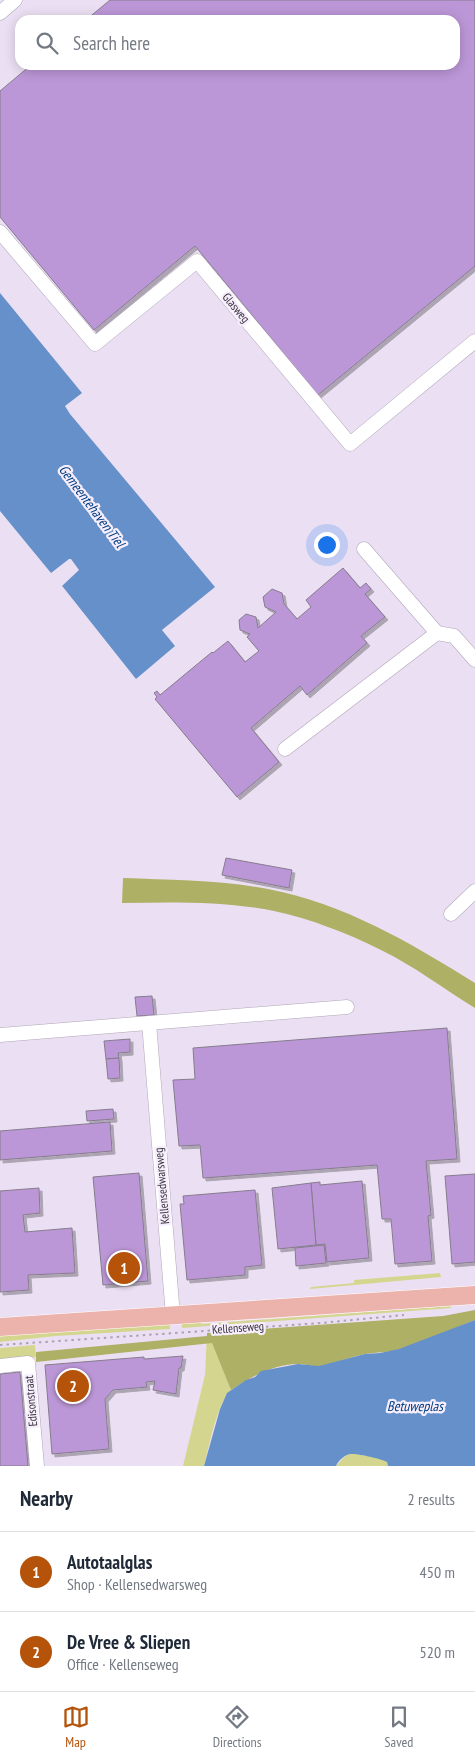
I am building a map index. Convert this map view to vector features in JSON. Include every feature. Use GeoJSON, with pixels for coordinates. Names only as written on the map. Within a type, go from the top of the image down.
{"type":"FeatureCollection","features":[{"type":"Feature","properties":{"kind":"main road","name":"Kellenseweg"},"geometry":{"type":"LineString","coordinates":[[0,1327],[475,1295]]}},
{"type":"Feature","properties":{"kind":"street"},"geometry":{"type":"LineString","coordinates":[[0,12],[15,0]]}},
{"type":"Feature","properties":{"kind":"street","name":"Glasweg"},"geometry":{"type":"LineString","coordinates":[[0,232],[95,344],[197,261],[350,444],[475,341]]}},
{"type":"Feature","properties":{"kind":"street"},"geometry":{"type":"LineString","coordinates":[[364,549],[437,633],[454,636],[475,660]]}},
{"type":"Feature","properties":{"kind":"street"},"geometry":{"type":"LineString","coordinates":[[284,749],[437,633]]}},
{"type":"Feature","properties":{"kind":"street"},"geometry":{"type":"LineString","coordinates":[[451,914],[475,891]]}},
{"type":"Feature","properties":{"kind":"street"},"geometry":{"type":"LineString","coordinates":[[0,1035],[348,1007]]}},
{"type":"Feature","properties":{"kind":"street","name":"Kellensedwarsweg"},"geometry":{"type":"LineString","coordinates":[[149,1023],[172,1316]]}},
{"type":"Feature","properties":{"kind":"street","name":"Edisonstraat"},"geometry":{"type":"LineString","coordinates":[[0,1366],[28,1363],[37,1466]]}},
{"type":"Feature","properties":{"kind":"path","name":"Kellenseweg"},"geometry":{"type":"LineString","coordinates":[[0,1345],[410,1315]]}},
{"type":"Feature","properties":{"kind":"green space"},"geometry":{"type":"Polygon","coordinates":[[[123,878],[196,881],[250,886],[296,895],[323,904],[376,926],[426,953],[475,983],[475,1008],[393,956],[329,927],[274,911],[236,905],[179,902],[122,903],[123,878]]]}},
{"type":"Feature","properties":{"kind":"green space"},"geometry":{"type":"Polygon","coordinates":[[[440,1273],[441,1277],[310,1289],[311,1287],[354,1283],[354,1280],[440,1273]]]}},
{"type":"Feature","properties":{"kind":"green space"},"geometry":{"type":"Polygon","coordinates":[[[450,1306],[451,1308],[182,1328],[181,1321],[200,1320],[201,1324],[450,1306]]]}},
{"type":"Feature","properties":{"kind":"green space"},"geometry":{"type":"Polygon","coordinates":[[[475,1310],[475,1320],[409,1346],[391,1351],[365,1354],[321,1366],[298,1364],[280,1366],[254,1376],[231,1390],[212,1343],[36,1362],[36,1352],[207,1336],[207,1333],[443,1316],[475,1310]]]}},
{"type":"Feature","properties":{"kind":"green space"},"geometry":{"type":"Polygon","coordinates":[[[169,1321],[170,1329],[56,1336],[0,1342],[0,1333],[169,1321]]]}},
{"type":"Feature","properties":{"kind":"green space"},"geometry":{"type":"Polygon","coordinates":[[[207,1333],[231,1390],[226,1396],[218,1415],[204,1466],[183,1466],[205,1375],[207,1333]]]}},
{"type":"Feature","properties":{"kind":"green space"},"geometry":{"type":"Polygon","coordinates":[[[35,1345],[36,1357],[0,1360],[0,1348],[35,1345]]]}},
{"type":"Feature","properties":{"kind":"green space"},"geometry":{"type":"Polygon","coordinates":[[[350,1453],[381,1458],[387,1462],[388,1466],[336,1466],[350,1453]]]}},
{"type":"Feature","properties":{"kind":"water","name":"Gemeentehaven Tiel"},"geometry":{"type":"Polygon","coordinates":[[[0,293],[82,393],[65,406],[70,414],[215,587],[162,630],[175,646],[136,679],[62,586],[79,570],[71,559],[51,573],[0,511],[0,293]]]}},
{"type":"Feature","properties":{"kind":"water","name":"Betuweplas"},"geometry":{"type":"Polygon","coordinates":[[[475,1320],[475,1466],[388,1466],[385,1461],[349,1454],[344,1456],[336,1466],[204,1466],[220,1409],[227,1393],[246,1380],[255,1377],[261,1371],[298,1364],[319,1366],[365,1354],[399,1349],[475,1320]]]}},
{"type":"Feature","properties":{"kind":"building"},"geometry":{"type":"Polygon","coordinates":[[[110,0],[475,0],[475,266],[318,395],[195,246],[94,330],[0,217],[0,91],[25,70],[460,70],[460,15],[92,15],[110,0]]]}},
{"type":"Feature","properties":{"kind":"building"},"geometry":{"type":"Polygon","coordinates":[[[343,568],[360,588],[366,583],[371,589],[365,594],[385,617],[361,636],[367,643],[307,695],[300,686],[251,728],[279,762],[237,797],[155,699],[157,697],[154,693],[157,691],[160,695],[228,641],[245,662],[259,651],[247,637],[250,634],[240,630],[239,620],[246,614],[256,617],[258,628],[276,612],[265,607],[263,597],[272,589],[282,593],[284,604],[297,619],[311,607],[306,600],[343,568]]]}},
{"type":"Feature","properties":{"kind":"building"},"geometry":{"type":"Polygon","coordinates":[[[226,858],[292,870],[289,888],[222,875],[226,858]]]}},
{"type":"Feature","properties":{"kind":"building"},"geometry":{"type":"Polygon","coordinates":[[[152,996],[154,1015],[137,1016],[135,997],[152,996]]]}},
{"type":"Feature","properties":{"kind":"building"},"geometry":{"type":"Polygon","coordinates":[[[447,1028],[457,1159],[426,1161],[431,1215],[428,1216],[432,1261],[395,1264],[391,1219],[382,1219],[377,1165],[203,1178],[200,1145],[179,1146],[173,1080],[195,1079],[193,1048],[447,1028]]]}},
{"type":"Feature","properties":{"kind":"building"},"geometry":{"type":"Polygon","coordinates":[[[130,1039],[130,1052],[118,1053],[119,1058],[106,1059],[104,1041],[130,1039]]]}},
{"type":"Feature","properties":{"kind":"building"},"geometry":{"type":"Polygon","coordinates":[[[119,1058],[120,1078],[108,1079],[106,1059],[119,1058]]]}},
{"type":"Feature","properties":{"kind":"building"},"geometry":{"type":"Polygon","coordinates":[[[113,1109],[114,1119],[87,1121],[86,1111],[113,1109]]]}},
{"type":"Feature","properties":{"kind":"building"},"geometry":{"type":"Polygon","coordinates":[[[110,1122],[112,1151],[0,1160],[0,1131],[110,1122]]]}},
{"type":"Feature","properties":{"kind":"building"},"geometry":{"type":"Polygon","coordinates":[[[139,1173],[148,1281],[103,1285],[93,1177],[139,1173]]]}},
{"type":"Feature","properties":{"kind":"building"},"geometry":{"type":"Polygon","coordinates":[[[475,1174],[475,1262],[452,1264],[445,1176],[475,1174]]]}},
{"type":"Feature","properties":{"kind":"building"},"geometry":{"type":"Polygon","coordinates":[[[362,1181],[369,1258],[327,1262],[325,1244],[316,1245],[311,1183],[320,1182],[320,1185],[362,1181]]]}},
{"type":"Feature","properties":{"kind":"building"},"geometry":{"type":"Polygon","coordinates":[[[311,1183],[316,1245],[278,1249],[272,1188],[311,1183]]]}},
{"type":"Feature","properties":{"kind":"building"},"geometry":{"type":"Polygon","coordinates":[[[39,1188],[40,1213],[23,1215],[25,1232],[72,1228],[75,1273],[28,1275],[29,1290],[0,1292],[0,1191],[39,1188]]]}},
{"type":"Feature","properties":{"kind":"building"},"geometry":{"type":"Polygon","coordinates":[[[255,1190],[262,1265],[245,1267],[245,1275],[187,1280],[180,1204],[184,1204],[183,1196],[255,1190]]]}},
{"type":"Feature","properties":{"kind":"building"},"geometry":{"type":"Polygon","coordinates":[[[324,1245],[326,1263],[296,1266],[295,1248],[324,1245]]]}},
{"type":"Feature","properties":{"kind":"building"},"geometry":{"type":"Polygon","coordinates":[[[183,1356],[181,1368],[179,1368],[176,1394],[153,1390],[155,1381],[146,1382],[147,1387],[113,1390],[105,1399],[109,1449],[52,1454],[45,1365],[144,1357],[144,1359],[183,1356]]]}},
{"type":"Feature","properties":{"kind":"building"},"geometry":{"type":"Polygon","coordinates":[[[20,1372],[28,1466],[0,1466],[0,1374],[20,1372]]]}},
{"type":"Feature","properties":{"kind":"place","name":"Autotaalglas"},"geometry":{"type":"Point","coordinates":[124,1268]}},
{"type":"Feature","properties":{"kind":"place","name":"De Vree & Sliepen"},"geometry":{"type":"Point","coordinates":[73,1386]}}]}
